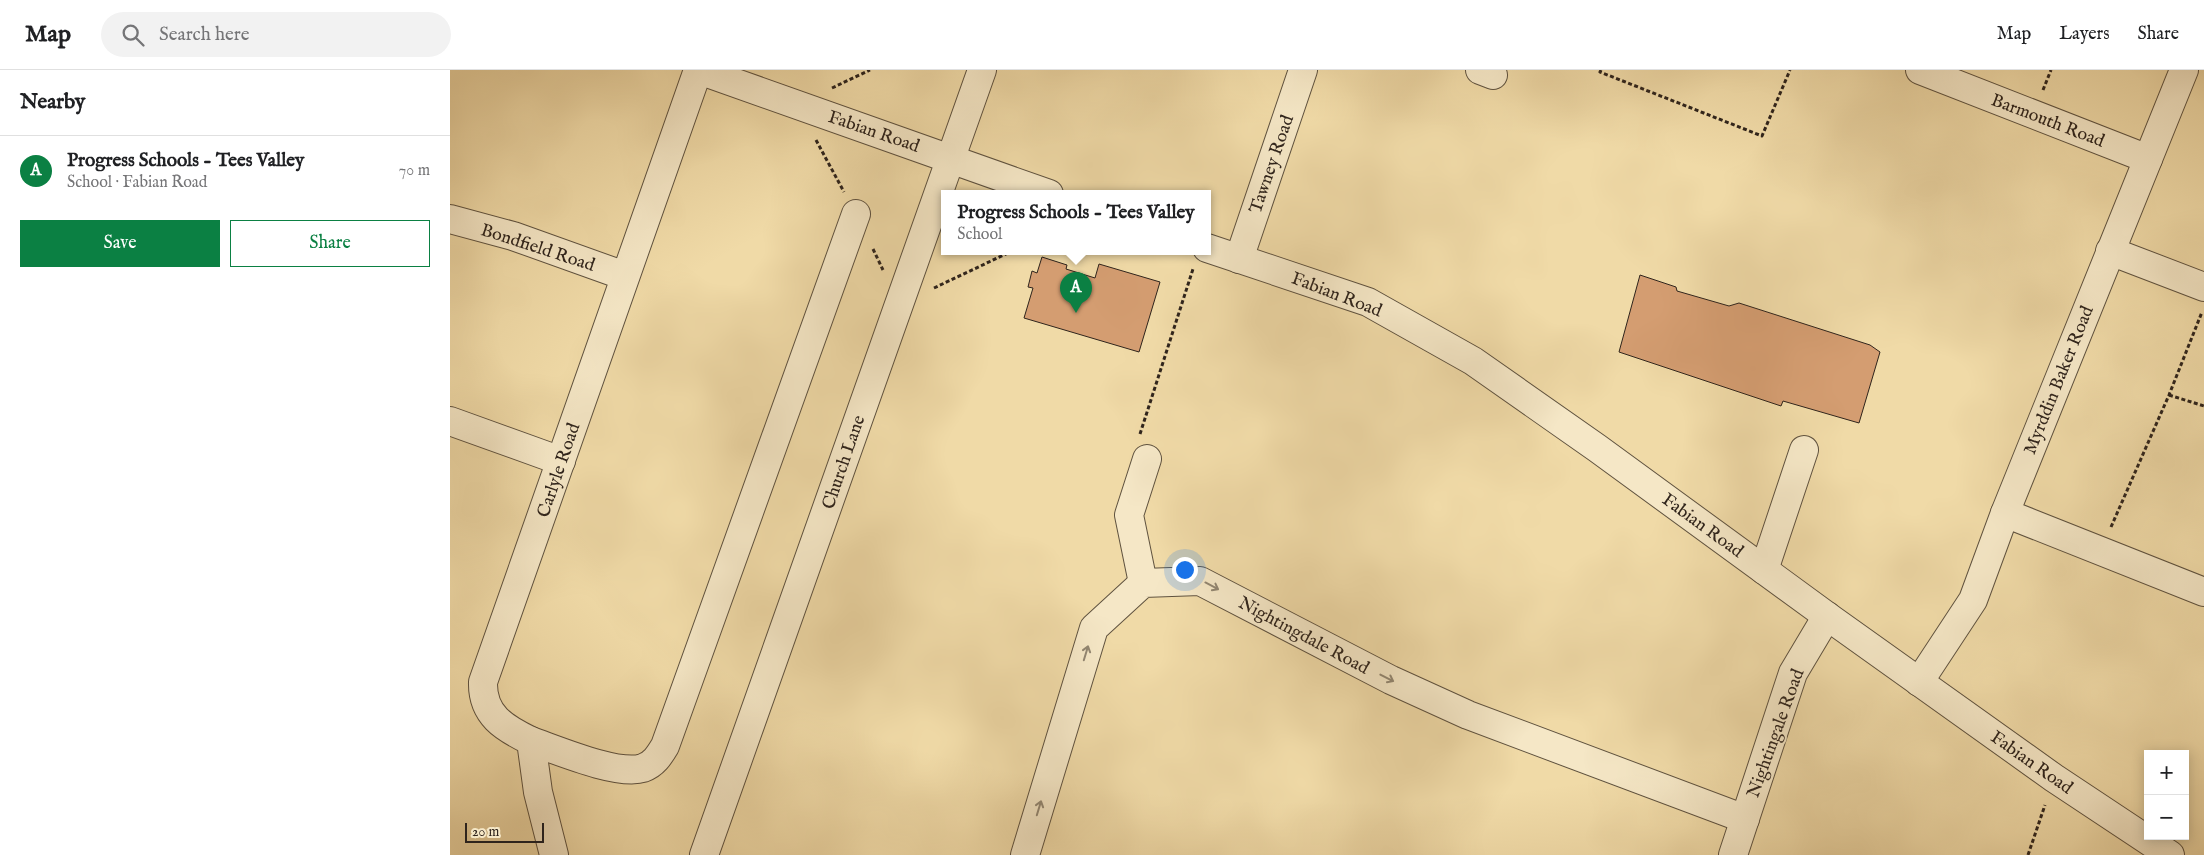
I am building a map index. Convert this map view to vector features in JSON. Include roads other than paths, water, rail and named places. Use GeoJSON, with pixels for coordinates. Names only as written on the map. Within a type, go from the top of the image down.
{"type":"FeatureCollection","features":[{"type":"Feature","properties":{"kind":"street","name":"Fabian Road"},"geometry":{"type":"LineString","coordinates":[[698,70],[1038,190]]}},
{"type":"Feature","properties":{"kind":"street","name":"Carlyle Road"},"geometry":{"type":"LineString","coordinates":[[698,70],[483,682],[485,701],[498,723],[531,741],[616,769],[632,770],[644,767],[656,760],[856,214]]}},
{"type":"Feature","properties":{"kind":"street","name":"Church Lane"},"geometry":{"type":"LineString","coordinates":[[704,855],[982,70]]}},
{"type":"Feature","properties":{"kind":"street","name":"Tawney Road"},"geometry":{"type":"LineString","coordinates":[[1239,259],[1303,70]]}},
{"type":"Feature","properties":{"kind":"street","name":"Barmouth Road"},"geometry":{"type":"LineString","coordinates":[[1920,70],[2148,159]]}},
{"type":"Feature","properties":{"kind":"street","name":"Myrddin Baker Road"},"geometry":{"type":"LineString","coordinates":[[1919,682],[1973,600],[2005,513],[2184,70]]}},
{"type":"Feature","properties":{"kind":"street","name":"Bondfield Road"},"geometry":{"type":"LineString","coordinates":[[450,219],[513,236],[625,276]]}},
{"type":"Feature","properties":{"kind":"street"},"geometry":{"type":"LineString","coordinates":[[2110,251],[2204,287]]}},
{"type":"Feature","properties":{"kind":"street","name":"Fabian Road"},"geometry":{"type":"LineString","coordinates":[[1201,255],[1239,259],[1368,302],[1473,361],[1597,448],[1827,616],[2054,778],[2170,855]]}},
{"type":"Feature","properties":{"kind":"street"},"geometry":{"type":"LineString","coordinates":[[450,421],[561,461]]}},
{"type":"Feature","properties":{"kind":"street"},"geometry":{"type":"LineString","coordinates":[[1764,570],[1804,450]]}},
{"type":"Feature","properties":{"kind":"street"},"geometry":{"type":"LineString","coordinates":[[1025,855],[1094,628],[1143,583],[1129,515],[1147,459]]}},
{"type":"Feature","properties":{"kind":"street"},"geometry":{"type":"LineString","coordinates":[[2005,513],[2204,592]]}},
{"type":"Feature","properties":{"kind":"street","name":"Nightingdale Road"},"geometry":{"type":"LineString","coordinates":[[1143,583],[1200,580],[1391,680],[1460,711],[1745,818]]}},
{"type":"Feature","properties":{"kind":"street","name":"Nightingale Road"},"geometry":{"type":"LineString","coordinates":[[1733,855],[1793,673],[1827,616]]}},
{"type":"Feature","properties":{"kind":"street"},"geometry":{"type":"LineString","coordinates":[[531,741],[538,792],[554,855]]}},
{"type":"Feature","properties":{"kind":"place","name":"Progress Schools - Tees Valley"},"geometry":{"type":"Point","coordinates":[1076,313]}}]}
